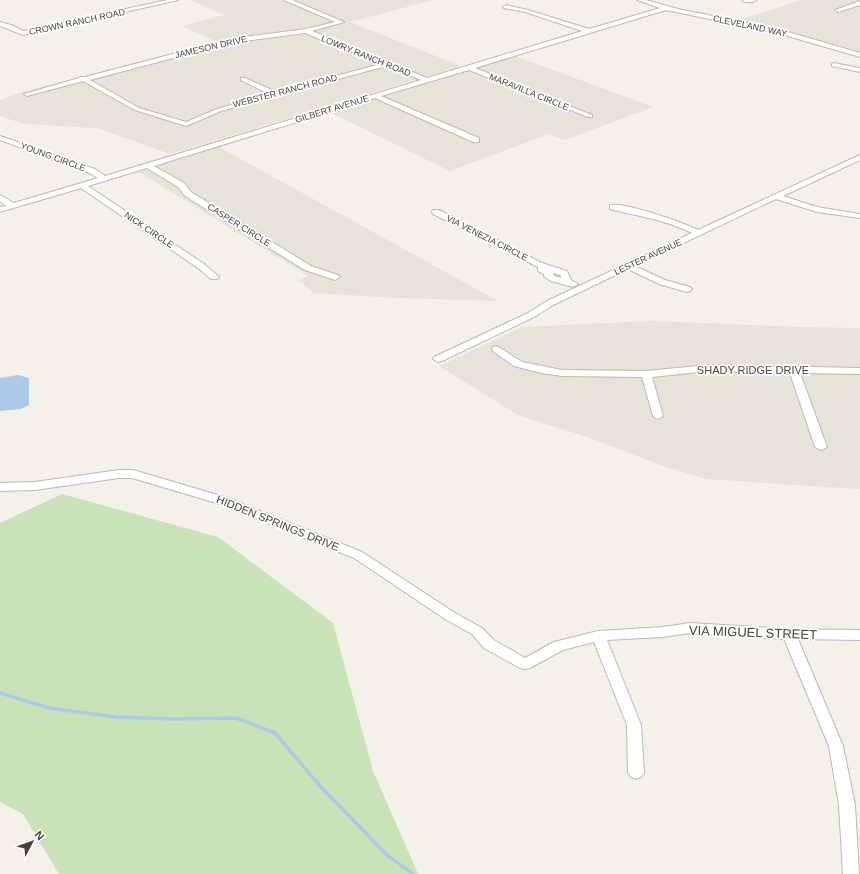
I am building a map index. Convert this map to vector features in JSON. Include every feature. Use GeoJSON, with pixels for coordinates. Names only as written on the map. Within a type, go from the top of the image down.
{"type":"FeatureCollection","features":[{"type":"Feature","properties":{"kind":"street","name":"CROWN RANCH ROAD"},"geometry":{"type":"LineString","coordinates":[[2,24],[23,33],[174,0]]}},
{"type":"Feature","properties":{"kind":"street","name":"JAMESON DRIVE"},"geometry":{"type":"LineString","coordinates":[[28,94],[82,78],[230,41],[306,32],[341,22],[287,0]]}},
{"type":"Feature","properties":{"kind":"street","name":"CLEVELAND WAY"},"geometry":{"type":"LineString","coordinates":[[640,0],[665,8],[778,31],[860,55]]}},
{"type":"Feature","properties":{"kind":"street"},"geometry":{"type":"LineString","coordinates":[[838,10],[860,4]]}},
{"type":"Feature","properties":{"kind":"street"},"geometry":{"type":"LineString","coordinates":[[506,7],[526,11],[588,31]]}},
{"type":"Feature","properties":{"kind":"street","name":"GILBERT AVENUE"},"geometry":{"type":"LineString","coordinates":[[0,210],[665,8]]}},
{"type":"Feature","properties":{"kind":"street","name":"LOWRY RANCH ROAD"},"geometry":{"type":"LineString","coordinates":[[306,32],[426,80]]}},
{"type":"Feature","properties":{"kind":"street","name":"WEBSTER RANCH ROAD"},"geometry":{"type":"LineString","coordinates":[[82,78],[137,109],[186,124],[219,110],[387,64]]}},
{"type":"Feature","properties":{"kind":"street"},"geometry":{"type":"LineString","coordinates":[[834,65],[860,70]]}},
{"type":"Feature","properties":{"kind":"street","name":"MARAVILLA CIRCLE"},"geometry":{"type":"LineString","coordinates":[[468,68],[590,116]]}},
{"type":"Feature","properties":{"kind":"street"},"geometry":{"type":"LineString","coordinates":[[243,79],[274,94]]}},
{"type":"Feature","properties":{"kind":"street"},"geometry":{"type":"LineString","coordinates":[[376,96],[476,140]]}},
{"type":"Feature","properties":{"kind":"street","name":"YOUNG CIRCLE"},"geometry":{"type":"LineString","coordinates":[[1,138],[92,171],[104,178]]}},
{"type":"Feature","properties":{"kind":"street","name":"LESTER AVENUE"},"geometry":{"type":"LineString","coordinates":[[438,359],[531,315],[550,303],[860,157]]}},
{"type":"Feature","properties":{"kind":"street","name":"CASPER CIRCLE"},"geometry":{"type":"LineString","coordinates":[[148,165],[182,185],[188,194],[308,268],[335,277]]}},
{"type":"Feature","properties":{"kind":"street","name":"NICK CIRCLE"},"geometry":{"type":"LineString","coordinates":[[82,185],[195,262],[214,277]]}},
{"type":"Feature","properties":{"kind":"street"},"geometry":{"type":"LineString","coordinates":[[775,196],[796,205],[822,212],[860,216]]}},
{"type":"Feature","properties":{"kind":"street"},"geometry":{"type":"LineString","coordinates":[[0,198],[12,206]]}},
{"type":"Feature","properties":{"kind":"street"},"geometry":{"type":"LineString","coordinates":[[613,207],[648,214],[660,219],[675,230],[696,235]]}},
{"type":"Feature","properties":{"kind":"street","name":"VIA VENEZIA CIRCLE"},"geometry":{"type":"LineString","coordinates":[[436,212],[538,265],[541,269],[549,273],[548,276],[551,278],[567,280],[582,288]]}},
{"type":"Feature","properties":{"kind":"street"},"geometry":{"type":"LineString","coordinates":[[628,266],[662,282],[686,289]]}},
{"type":"Feature","properties":{"kind":"street","name":"SHADY RIDGE DRIVE"},"geometry":{"type":"LineString","coordinates":[[497,349],[518,364],[541,370],[562,373],[646,374],[708,368],[860,371]]}},
{"type":"Feature","properties":{"kind":"street"},"geometry":{"type":"LineString","coordinates":[[794,370],[821,447]]}},
{"type":"Feature","properties":{"kind":"street"},"geometry":{"type":"LineString","coordinates":[[646,374],[658,416]]}},
{"type":"Feature","properties":{"kind":"street","name":"HIDDEN SPRINGS DRIVE"},"geometry":{"type":"LineString","coordinates":[[0,486],[35,486],[119,474],[133,474],[224,501],[358,556],[450,616],[477,631],[489,644],[525,664]]}},
{"type":"Feature","properties":{"kind":"street","name":"VIA MIGUEL STREET"},"geometry":{"type":"LineString","coordinates":[[525,664],[559,646],[598,636],[662,632],[690,628],[789,634],[860,635]]}},
{"type":"Feature","properties":{"kind":"street"},"geometry":{"type":"LineString","coordinates":[[789,634],[836,746],[847,805],[851,874]]}},
{"type":"Feature","properties":{"kind":"street"},"geometry":{"type":"LineString","coordinates":[[598,636],[634,725],[636,773]]}},
{"type":"Feature","properties":{"kind":"shaded area"},"geometry":{"type":"Polygon","coordinates":[[[191,0],[433,0],[350,22],[461,66],[170,154],[97,128],[24,124],[0,116],[0,100],[25,91],[217,42],[182,26],[224,15],[191,0]]]}},
{"type":"Feature","properties":{"kind":"shaded area"},"geometry":{"type":"Polygon","coordinates":[[[802,0],[860,0],[860,53],[735,21],[802,0]]]}},
{"type":"Feature","properties":{"kind":"shaded area"},"geometry":{"type":"Polygon","coordinates":[[[515,56],[653,107],[565,140],[549,134],[450,171],[329,112],[515,56]]]}},
{"type":"Feature","properties":{"kind":"shaded area"},"geometry":{"type":"Polygon","coordinates":[[[219,147],[498,301],[398,298],[314,293],[299,280],[308,276],[139,172],[219,147]]]}},
{"type":"Feature","properties":{"kind":"shaded area"},"geometry":{"type":"Polygon","coordinates":[[[652,321],[860,328],[860,489],[706,479],[663,466],[590,438],[518,415],[439,366],[522,327],[652,321]]]}},
{"type":"Feature","properties":{"kind":"green space"},"geometry":{"type":"Polygon","coordinates":[[[62,494],[218,537],[333,623],[373,771],[418,874],[59,874],[23,814],[0,802],[0,523],[62,494]]]}},
{"type":"Feature","properties":{"kind":"water"},"geometry":{"type":"Polygon","coordinates":[[[18,375],[29,378],[29,405],[21,409],[0,411],[0,378],[18,375]]]}},
{"type":"Feature","properties":{"kind":"waterway"},"geometry":{"type":"LineString","coordinates":[[0,693],[49,708],[116,717],[172,719],[236,718],[275,733],[320,786],[388,856],[413,874]]}}]}
